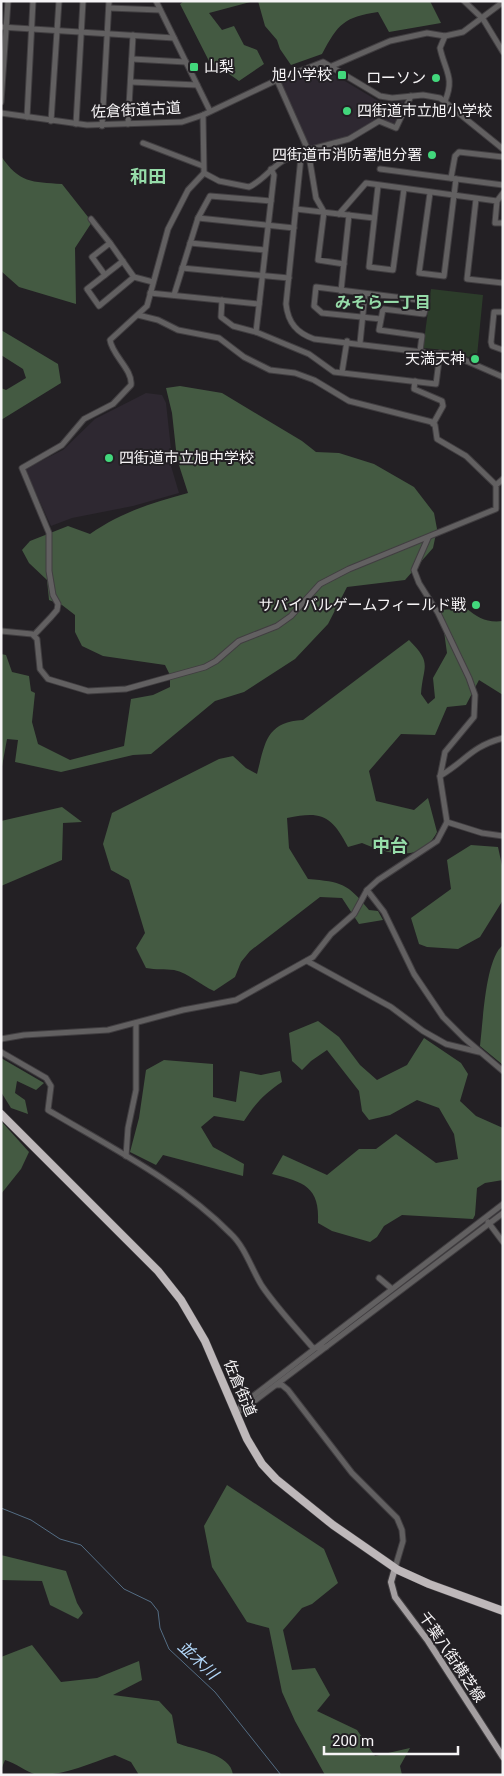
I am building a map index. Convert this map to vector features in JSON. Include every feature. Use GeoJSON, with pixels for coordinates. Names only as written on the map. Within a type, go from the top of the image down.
{"type":"FeatureCollection","features":[{"type":"Feature","properties":{"kind":"highway","name":"佐倉街道"},"geometry":{"type":"LineString","coordinates":[[1,1114],[167,1280],[198,1326],[235,1413],[258,1457],[276,1479],[333,1525],[395,1568],[429,1584],[503,1611]]}},
{"type":"Feature","properties":{"kind":"main road","name":"千葉八街横芝線"},"geometry":{"type":"LineString","coordinates":[[395,1568],[391,1582],[395,1597],[428,1641],[503,1756]]}},
{"type":"Feature","properties":{"kind":"street"},"geometry":{"type":"LineString","coordinates":[[1,102],[4,27],[8,1]]}},
{"type":"Feature","properties":{"kind":"street"},"geometry":{"type":"LineString","coordinates":[[27,116],[33,1]]}},
{"type":"Feature","properties":{"kind":"street"},"geometry":{"type":"LineString","coordinates":[[51,121],[59,1]]}},
{"type":"Feature","properties":{"kind":"street"},"geometry":{"type":"LineString","coordinates":[[76,124],[84,1]]}},
{"type":"Feature","properties":{"kind":"street"},"geometry":{"type":"LineString","coordinates":[[102,126],[109,1]]}},
{"type":"Feature","properties":{"kind":"street"},"geometry":{"type":"LineString","coordinates":[[156,1],[210,111]]}},
{"type":"Feature","properties":{"kind":"street"},"geometry":{"type":"LineString","coordinates":[[464,1],[483,19],[503,52]]}},
{"type":"Feature","properties":{"kind":"street"},"geometry":{"type":"LineString","coordinates":[[332,66],[390,41],[427,33],[445,36],[463,32],[483,19],[503,2]]}},
{"type":"Feature","properties":{"kind":"street"},"geometry":{"type":"LineString","coordinates":[[109,8],[160,10]]}},
{"type":"Feature","properties":{"kind":"street"},"geometry":{"type":"LineString","coordinates":[[4,27],[174,38]]}},
{"type":"Feature","properties":{"kind":"street"},"geometry":{"type":"LineString","coordinates":[[128,124],[133,35]]}},
{"type":"Feature","properties":{"kind":"street"},"geometry":{"type":"LineString","coordinates":[[445,36],[440,48],[445,70],[451,79],[451,88],[445,102]]}},
{"type":"Feature","properties":{"kind":"street"},"geometry":{"type":"LineString","coordinates":[[132,59],[186,62]]}},
{"type":"Feature","properties":{"kind":"street","name":"佐倉街道古道"},"geometry":{"type":"LineString","coordinates":[[1,113],[51,121],[102,126],[182,122],[318,63],[332,66]]}},
{"type":"Feature","properties":{"kind":"street"},"geometry":{"type":"LineString","coordinates":[[332,66],[380,96],[429,95],[445,102],[503,149]]}},
{"type":"Feature","properties":{"kind":"street"},"geometry":{"type":"LineString","coordinates":[[277,80],[308,150],[316,198],[324,212],[318,260],[344,264]]}},
{"type":"Feature","properties":{"kind":"street"},"geometry":{"type":"LineString","coordinates":[[131,82],[197,85]]}},
{"type":"Feature","properties":{"kind":"street"},"geometry":{"type":"LineString","coordinates":[[411,96],[396,128],[379,121],[349,139],[308,150],[301,157],[286,304],[288,317],[294,326],[305,336],[455,356],[503,377]]}},
{"type":"Feature","properties":{"kind":"street"},"geometry":{"type":"LineString","coordinates":[[203,114],[204,173]]}},
{"type":"Feature","properties":{"kind":"street"},"geometry":{"type":"LineString","coordinates":[[143,143],[203,166]]}},
{"type":"Feature","properties":{"kind":"street"},"geometry":{"type":"LineString","coordinates":[[430,192],[419,274],[444,276],[453,196],[455,156],[459,152],[503,158]]}},
{"type":"Feature","properties":{"kind":"street"},"geometry":{"type":"LineString","coordinates":[[204,173],[219,181],[249,187],[291,156],[301,157]]}},
{"type":"Feature","properties":{"kind":"street"},"geometry":{"type":"LineString","coordinates":[[256,332],[274,175],[271,169]]}},
{"type":"Feature","properties":{"kind":"street"},"geometry":{"type":"LineString","coordinates":[[380,169],[503,185]]}},
{"type":"Feature","properties":{"kind":"street"},"geometry":{"type":"LineString","coordinates":[[34,635],[52,617],[57,610],[58,604],[53,595],[48,571],[49,533],[22,468],[62,445],[84,419],[113,404],[131,385],[131,378],[114,352],[110,340],[146,306],[168,229],[188,190],[204,173]]}},
{"type":"Feature","properties":{"kind":"street"},"geometry":{"type":"LineString","coordinates":[[339,214],[366,183],[497,201]]}},
{"type":"Feature","properties":{"kind":"street"},"geometry":{"type":"LineString","coordinates":[[378,186],[369,267],[394,270],[404,189]]}},
{"type":"Feature","properties":{"kind":"street"},"geometry":{"type":"LineString","coordinates":[[503,193],[497,201],[495,223],[503,223]]}},
{"type":"Feature","properties":{"kind":"street"},"geometry":{"type":"LineString","coordinates":[[174,295],[198,218],[210,196],[271,200]]}},
{"type":"Feature","properties":{"kind":"street"},"geometry":{"type":"LineString","coordinates":[[476,198],[467,279],[503,284]]}},
{"type":"Feature","properties":{"kind":"street"},"geometry":{"type":"LineString","coordinates":[[296,209],[374,218]]}},
{"type":"Feature","properties":{"kind":"street"},"geometry":{"type":"LineString","coordinates":[[341,291],[349,215]]}},
{"type":"Feature","properties":{"kind":"street"},"geometry":{"type":"LineString","coordinates":[[198,218],[294,228]]}},
{"type":"Feature","properties":{"kind":"street"},"geometry":{"type":"LineString","coordinates":[[92,219],[134,277],[153,282]]}},
{"type":"Feature","properties":{"kind":"street"},"geometry":{"type":"LineString","coordinates":[[105,275],[92,257],[110,243]]}},
{"type":"Feature","properties":{"kind":"street"},"geometry":{"type":"LineString","coordinates":[[190,243],[265,250]]}},
{"type":"Feature","properties":{"kind":"street"},"geometry":{"type":"LineString","coordinates":[[123,261],[87,289],[99,306],[134,277]]}},
{"type":"Feature","properties":{"kind":"street"},"geometry":{"type":"LineString","coordinates":[[182,268],[289,278]]}},
{"type":"Feature","properties":{"kind":"street"},"geometry":{"type":"LineString","coordinates":[[381,320],[322,313],[314,306],[316,287],[427,301],[424,314],[383,309],[381,320],[379,330],[422,336],[420,351]]}},
{"type":"Feature","properties":{"kind":"street"},"geometry":{"type":"LineString","coordinates":[[150,293],[259,304]]}},
{"type":"Feature","properties":{"kind":"street"},"geometry":{"type":"LineString","coordinates":[[360,343],[365,294]]}},
{"type":"Feature","properties":{"kind":"street"},"geometry":{"type":"LineString","coordinates":[[222,300],[220,317],[234,326],[256,332],[309,354],[334,372],[436,384],[440,353]]}},
{"type":"Feature","properties":{"kind":"street"},"geometry":{"type":"LineString","coordinates":[[503,312],[494,312],[491,342],[492,346],[503,350]]}},
{"type":"Feature","properties":{"kind":"street"},"geometry":{"type":"LineString","coordinates":[[138,315],[158,320],[178,330],[219,338],[244,357],[270,370],[295,373],[314,380],[349,401],[433,424]]}},
{"type":"Feature","properties":{"kind":"street"},"geometry":{"type":"LineString","coordinates":[[342,372],[347,342]]}},
{"type":"Feature","properties":{"kind":"street"},"geometry":{"type":"LineString","coordinates":[[34,635],[37,639],[40,669],[48,679],[88,691],[126,689],[192,671],[213,663],[239,641],[277,626],[291,616],[320,584],[357,566],[496,509],[496,485],[466,456],[437,439],[433,424],[443,406],[442,401],[414,389],[415,381]]}},
{"type":"Feature","properties":{"kind":"street"},"geometry":{"type":"LineString","coordinates":[[496,485],[503,479]]}},
{"type":"Feature","properties":{"kind":"street"},"geometry":{"type":"LineString","coordinates":[[1,1039],[24,1035],[108,1030],[183,1010],[236,1000],[307,961],[354,914],[367,890],[378,880],[431,847],[440,837],[447,822],[440,776],[445,752],[474,718],[474,695],[442,620],[419,583],[414,570],[428,538]]}},
{"type":"Feature","properties":{"kind":"street"},"geometry":{"type":"LineString","coordinates":[[1,631],[34,635]]}},
{"type":"Feature","properties":{"kind":"street"},"geometry":{"type":"LineString","coordinates":[[440,776],[456,767],[480,745],[503,738]]}},
{"type":"Feature","properties":{"kind":"street"},"geometry":{"type":"LineString","coordinates":[[447,822],[482,833],[503,836]]}},
{"type":"Feature","properties":{"kind":"street"},"geometry":{"type":"LineString","coordinates":[[367,890],[384,912],[414,974],[443,1017],[503,1070]]}},
{"type":"Feature","properties":{"kind":"street"},"geometry":{"type":"LineString","coordinates":[[307,961],[391,1007],[423,1031],[446,1044],[482,1053]]}},
{"type":"Feature","properties":{"kind":"street"},"geometry":{"type":"LineString","coordinates":[[126,1156],[128,1128],[136,1090],[136,1023]]}},
{"type":"Feature","properties":{"kind":"street"},"geometry":{"type":"LineString","coordinates":[[1,1052],[46,1078],[51,1086],[48,1110],[126,1156],[184,1195],[233,1235],[263,1287],[313,1348]]}},
{"type":"Feature","properties":{"kind":"street"},"geometry":{"type":"LineString","coordinates":[[235,1413],[244,1403],[313,1348],[503,1204]]}},
{"type":"Feature","properties":{"kind":"street"},"geometry":{"type":"LineString","coordinates":[[235,1413],[248,1406],[326,1348],[503,1213]]}},
{"type":"Feature","properties":{"kind":"street"},"geometry":{"type":"LineString","coordinates":[[484,1218],[503,1242]]}},
{"type":"Feature","properties":{"kind":"street"},"geometry":{"type":"LineString","coordinates":[[379,1278],[390,1288],[402,1289]]}},
{"type":"Feature","properties":{"kind":"street"},"geometry":{"type":"LineString","coordinates":[[313,1348],[326,1348]]}},
{"type":"Feature","properties":{"kind":"street"},"geometry":{"type":"LineString","coordinates":[[288,1376],[285,1384],[288,1390],[352,1472],[396,1518],[402,1530],[404,1541],[395,1568]]}},
{"type":"Feature","properties":{"kind":"street"},"geometry":{"type":"LineString","coordinates":[[276,1384],[282,1385],[288,1390]]}},
{"type":"Feature","properties":{"kind":"shaded area","name":"四街道市立旭小学校"},"geometry":{"type":"Polygon","coordinates":[[[312,70],[328,71],[378,101],[388,103],[404,101],[394,125],[378,118],[350,137],[309,147],[280,83],[312,70]]]}},
{"type":"Feature","properties":{"kind":"shaded area","name":"四街道市立旭中学校"},"geometry":{"type":"Polygon","coordinates":[[[146,393],[162,395],[166,403],[171,466],[179,493],[133,506],[72,518],[51,526],[25,469],[63,450],[95,419],[146,393]]]}},
{"type":"Feature","properties":{"kind":"green space"},"geometry":{"type":"Polygon","coordinates":[[[184,1],[254,1],[209,13],[222,30],[234,26],[244,45],[257,50],[264,64],[239,81],[225,71],[226,64],[211,65],[180,4],[184,1]]]}},
{"type":"Feature","properties":{"kind":"green space"},"geometry":{"type":"Polygon","coordinates":[[[258,1],[430,1],[441,23],[389,32],[378,12],[357,16],[338,29],[322,54],[291,65],[280,49],[277,40],[265,26],[258,1]]]}},
{"type":"Feature","properties":{"kind":"green space"},"geometry":{"type":"Polygon","coordinates":[[[1,156],[20,176],[42,183],[62,184],[92,222],[75,248],[76,304],[19,287],[1,271],[1,156]]]}},
{"type":"Feature","properties":{"kind":"green space"},"geometry":{"type":"Polygon","coordinates":[[[431,289],[483,295],[477,356],[473,355],[472,359],[456,351],[423,348],[431,289]]]}},
{"type":"Feature","properties":{"kind":"green space"},"geometry":{"type":"Polygon","coordinates":[[[1,330],[58,364],[61,383],[1,420],[1,388],[6,390],[26,378],[23,369],[1,355],[1,330]]]}},
{"type":"Feature","properties":{"kind":"green space"},"geometry":{"type":"Polygon","coordinates":[[[180,386],[222,393],[302,441],[316,452],[339,453],[374,464],[414,487],[434,513],[437,529],[433,548],[405,580],[347,587],[328,624],[295,659],[244,692],[215,701],[151,754],[133,755],[61,772],[15,762],[18,740],[7,739],[1,772],[1,654],[6,655],[12,672],[29,676],[31,691],[35,693],[32,722],[38,744],[70,760],[124,746],[131,699],[153,695],[170,687],[170,675],[165,665],[103,656],[82,646],[75,632],[75,615],[62,605],[49,600],[47,580],[29,563],[22,550],[30,541],[68,526],[90,534],[137,509],[188,493],[177,459],[172,413],[166,388],[180,386]]]}},
{"type":"Feature","properties":{"kind":"green space"},"geometry":{"type":"Polygon","coordinates":[[[466,608],[483,619],[503,621],[503,695],[479,680],[466,705],[447,707],[435,735],[401,734],[369,771],[376,801],[414,810],[428,798],[437,832],[430,842],[422,849],[403,854],[393,853],[362,843],[348,847],[336,828],[324,818],[309,815],[287,818],[289,848],[308,879],[329,881],[349,889],[369,910],[378,911],[383,920],[359,924],[342,898],[320,897],[250,951],[241,962],[235,977],[214,991],[190,976],[174,970],[146,968],[136,948],[145,933],[129,880],[111,870],[103,844],[112,813],[219,759],[233,756],[246,768],[257,774],[265,744],[274,730],[281,725],[303,720],[409,640],[424,660],[421,694],[428,704],[435,698],[433,678],[447,653],[441,610],[466,608]]]}},
{"type":"Feature","properties":{"kind":"green space"},"geometry":{"type":"Polygon","coordinates":[[[62,807],[82,822],[63,823],[62,860],[1,886],[1,821],[62,807]]]}},
{"type":"Feature","properties":{"kind":"green space"},"geometry":{"type":"Polygon","coordinates":[[[471,845],[498,847],[503,870],[503,900],[480,937],[458,949],[427,947],[419,944],[411,918],[451,889],[447,860],[471,845]]]}},
{"type":"Feature","properties":{"kind":"green space"},"geometry":{"type":"Polygon","coordinates":[[[503,945],[503,1065],[480,1046],[486,992],[492,963],[503,945]]]}},
{"type":"Feature","properties":{"kind":"green space"},"geometry":{"type":"Polygon","coordinates":[[[318,1021],[339,1037],[360,1065],[377,1080],[407,1065],[424,1038],[461,1063],[468,1074],[460,1101],[476,1116],[503,1128],[503,1180],[485,1183],[477,1188],[473,1219],[402,1215],[384,1226],[377,1237],[370,1242],[332,1231],[318,1223],[316,1201],[308,1188],[293,1180],[272,1174],[283,1155],[327,1175],[359,1149],[376,1149],[396,1134],[436,1163],[458,1159],[454,1134],[439,1108],[417,1100],[390,1115],[369,1120],[362,1111],[359,1091],[327,1050],[302,1070],[292,1061],[289,1033],[318,1021]]]}},
{"type":"Feature","properties":{"kind":"green space"},"geometry":{"type":"Polygon","coordinates":[[[1,1058],[44,1083],[36,1090],[17,1081],[15,1093],[25,1100],[28,1114],[11,1108],[1,1092],[1,1058]]]}},
{"type":"Feature","properties":{"kind":"green space"},"geometry":{"type":"Polygon","coordinates":[[[164,1060],[213,1064],[213,1097],[236,1102],[240,1071],[261,1075],[280,1071],[282,1082],[260,1100],[244,1121],[214,1116],[201,1127],[213,1147],[244,1164],[243,1176],[163,1155],[156,1165],[130,1152],[139,1118],[146,1070],[164,1060]]]}},
{"type":"Feature","properties":{"kind":"green space"},"geometry":{"type":"Polygon","coordinates":[[[1,1121],[29,1152],[21,1169],[1,1194],[1,1121]]]}},
{"type":"Feature","properties":{"kind":"green space"},"geometry":{"type":"Polygon","coordinates":[[[227,1485],[324,1549],[338,1583],[312,1604],[302,1608],[283,1630],[292,1670],[315,1668],[330,1695],[317,1711],[357,1730],[375,1756],[410,1748],[400,1766],[402,1775],[325,1775],[295,1721],[282,1692],[269,1628],[247,1622],[212,1567],[204,1526],[227,1485]]]}},
{"type":"Feature","properties":{"kind":"green space"},"geometry":{"type":"Polygon","coordinates":[[[1,1555],[66,1571],[77,1603],[83,1613],[78,1619],[50,1605],[42,1581],[1,1580],[1,1555]]]}},
{"type":"Feature","properties":{"kind":"green space"},"geometry":{"type":"Polygon","coordinates":[[[32,1645],[61,1682],[97,1678],[139,1661],[142,1680],[113,1695],[159,1701],[172,1715],[177,1743],[219,1757],[231,1768],[233,1775],[139,1775],[131,1762],[115,1755],[77,1768],[47,1775],[33,1774],[5,1760],[1,1770],[1,1657],[32,1645]]]}},
{"type":"Feature","properties":{"kind":"waterway","name":"並木川"},"geometry":{"type":"LineString","coordinates":[[1,1508],[31,1520],[60,1539],[81,1545],[124,1589],[151,1602],[158,1611],[160,1628],[169,1649],[215,1692],[281,1775]]}},
{"type":"Feature","properties":{"kind":"place","name":"山梨"},"geometry":{"type":"Point","coordinates":[194,67]}},
{"type":"Feature","properties":{"kind":"place","name":"旭小学校"},"geometry":{"type":"Point","coordinates":[342,75]}},
{"type":"Feature","properties":{"kind":"place","name":"ローソン"},"geometry":{"type":"Point","coordinates":[436,78]}},
{"type":"Feature","properties":{"kind":"place","name":"四街道市立旭小学校"},"geometry":{"type":"Point","coordinates":[347,111]}},
{"type":"Feature","properties":{"kind":"place","name":"四街道市消防署旭分署"},"geometry":{"type":"Point","coordinates":[432,155]}},
{"type":"Feature","properties":{"kind":"place","name":"天満天神"},"geometry":{"type":"Point","coordinates":[475,359]}},
{"type":"Feature","properties":{"kind":"place","name":"四街道市立旭中学校"},"geometry":{"type":"Point","coordinates":[109,458]}},
{"type":"Feature","properties":{"kind":"place","name":"サバイバルゲームフィールド戦"},"geometry":{"type":"Point","coordinates":[476,605]}},
{"type":"Feature","properties":{"kind":"district","name":"和田"},"geometry":{"type":"Point","coordinates":[148,176]}},
{"type":"Feature","properties":{"kind":"district","name":"みそら一丁目"},"geometry":{"type":"Point","coordinates":[383,302]}},
{"type":"Feature","properties":{"kind":"district","name":"中台"},"geometry":{"type":"Point","coordinates":[390,845]}}]}
